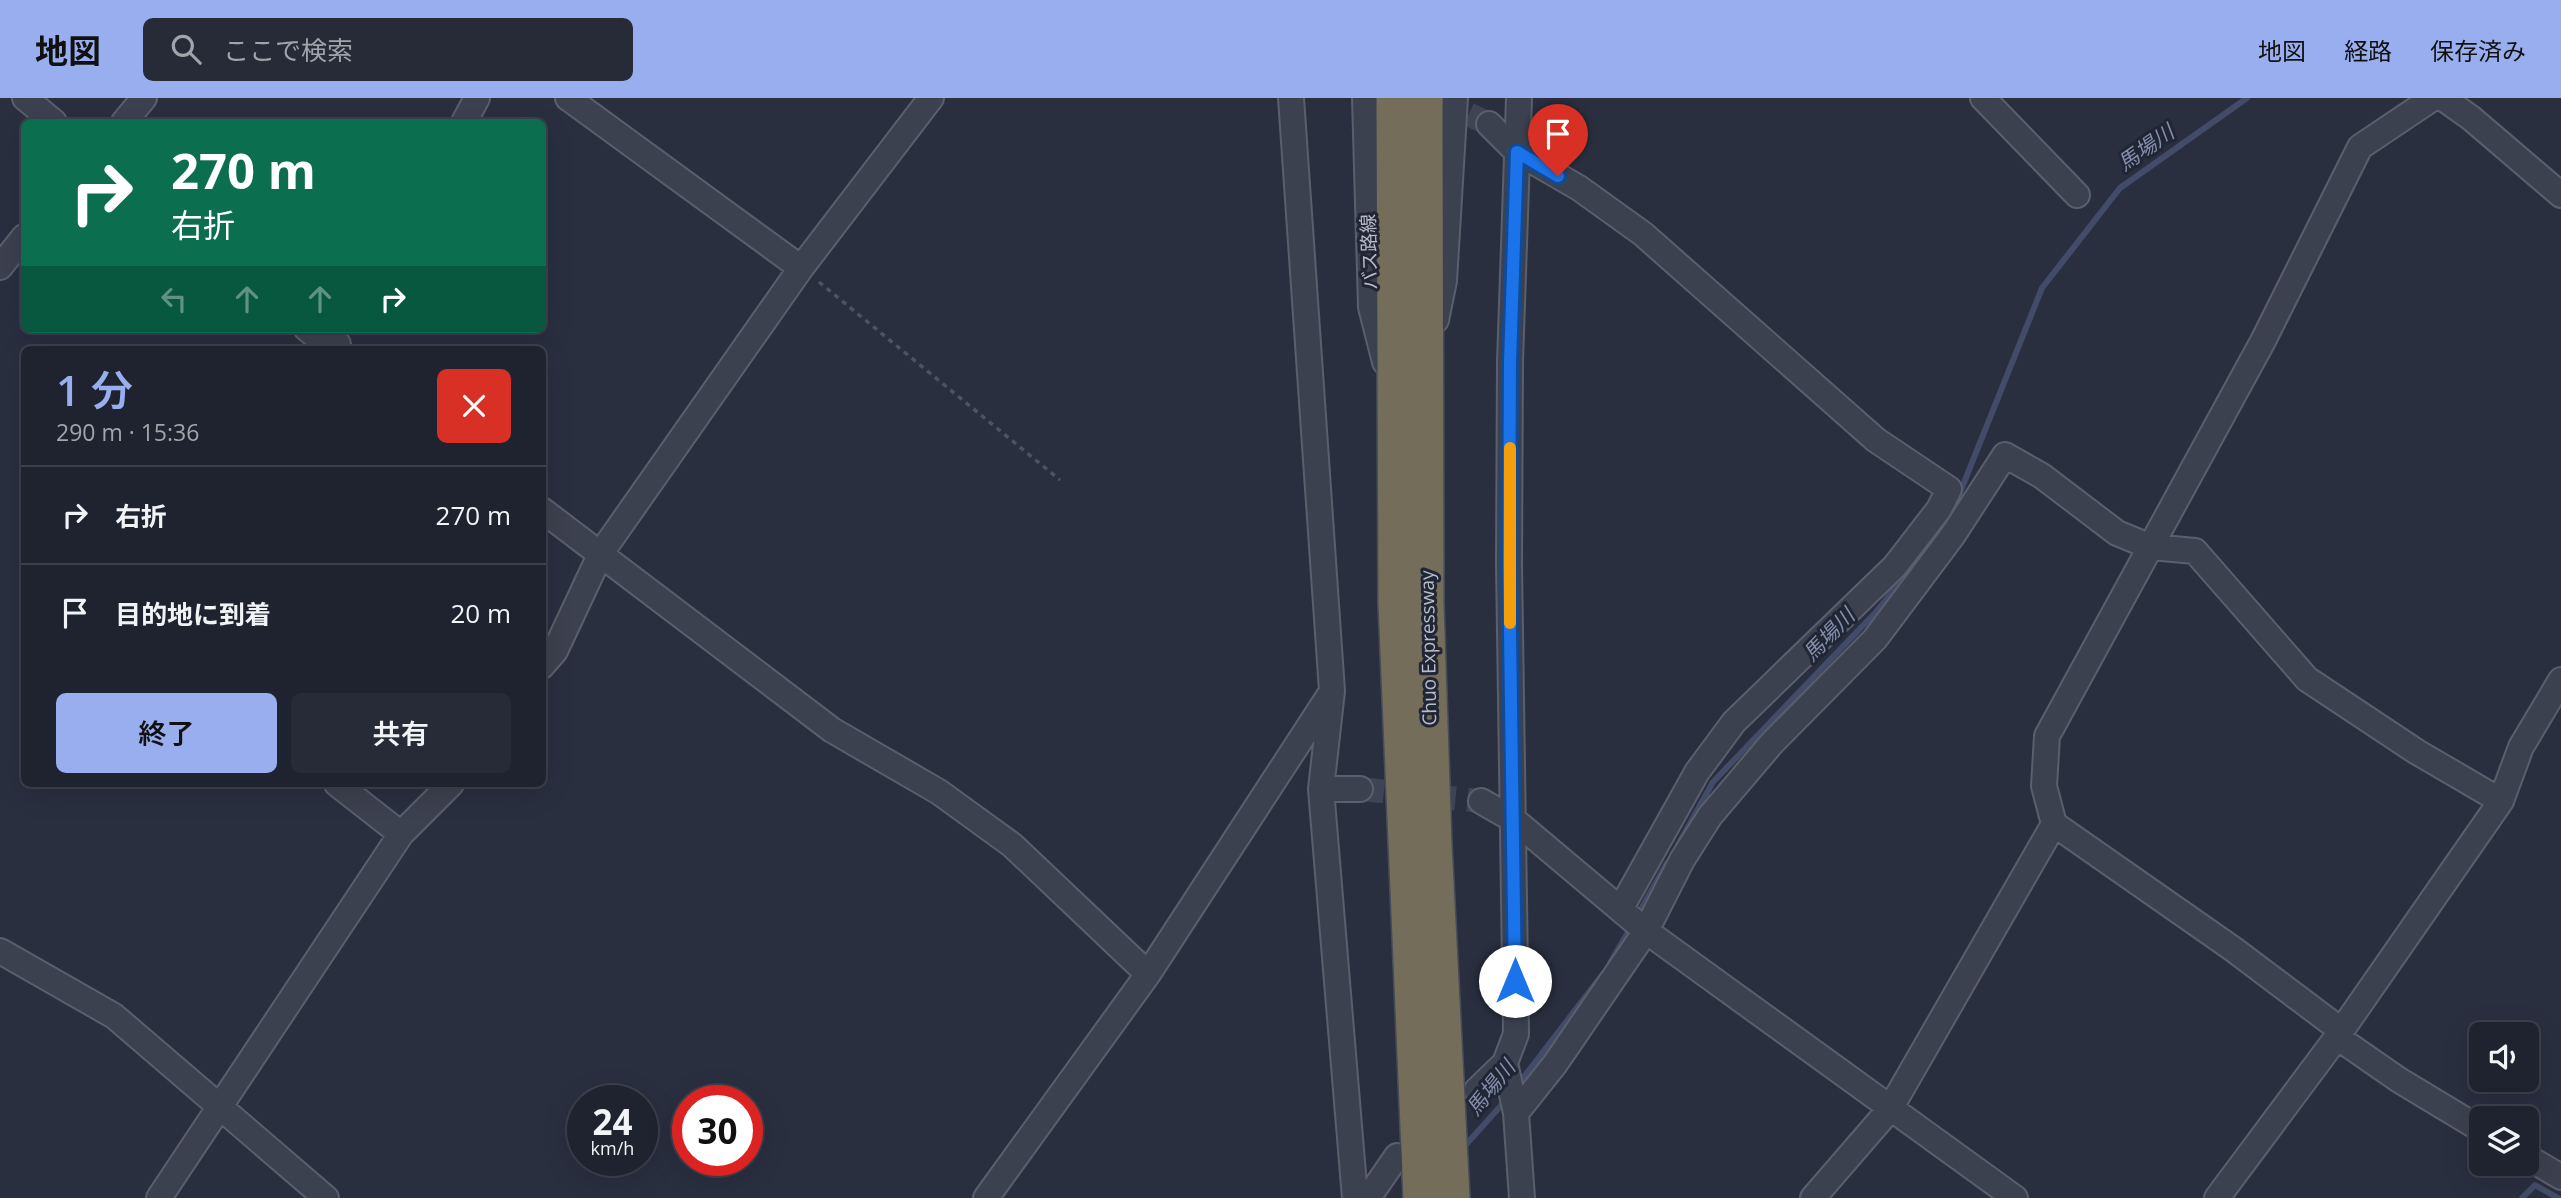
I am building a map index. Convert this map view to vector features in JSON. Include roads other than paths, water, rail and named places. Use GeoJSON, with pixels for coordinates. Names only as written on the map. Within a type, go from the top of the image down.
{"type":"FeatureCollection","features":[{"type":"Feature","properties":{"kind":"highway","name":"Chuo Expressway"},"geometry":{"type":"LineString","coordinates":[[1394,98],[1396,604],[1407,1157],[1442,1196]]}},
{"type":"Feature","properties":{"kind":"highway","name":"Chuo Expressway"},"geometry":{"type":"LineString","coordinates":[[1424,98],[1426,604],[1434,844],[1449,1126],[1442,1196]]}},
{"type":"Feature","properties":{"kind":"street"},"geometry":{"type":"LineString","coordinates":[[25,98],[50,119]]}},
{"type":"Feature","properties":{"kind":"street"},"geometry":{"type":"LineString","coordinates":[[126,119],[144,98]]}},
{"type":"Feature","properties":{"kind":"street"},"geometry":{"type":"LineString","coordinates":[[466,119],[477,98]]}},
{"type":"Feature","properties":{"kind":"street"},"geometry":{"type":"LineString","coordinates":[[568,98],[802,268]]}},
{"type":"Feature","properties":{"kind":"street"},"geometry":{"type":"LineString","coordinates":[[546,661],[555,651],[601,553],[802,268],[931,98]]}},
{"type":"Feature","properties":{"kind":"street"},"geometry":{"type":"LineString","coordinates":[[1292,98],[1332,691],[1321,789],[1355,1198]]}},
{"type":"Feature","properties":{"kind":"street","name":"バス路線"},"geometry":{"type":"LineString","coordinates":[[1365,98],[1371,307],[1396,403]]}},
{"type":"Feature","properties":{"kind":"street"},"geometry":{"type":"LineString","coordinates":[[1426,372],[1444,281],[1455,98]]}},
{"type":"Feature","properties":{"kind":"street"},"geometry":{"type":"LineString","coordinates":[[1519,98],[1510,362],[1509,564],[1516,1034],[1508,1071],[1515,1109],[1522,1198]]}},
{"type":"Feature","properties":{"kind":"street"},"geometry":{"type":"LineString","coordinates":[[1983,98],[2077,195]]}},
{"type":"Feature","properties":{"kind":"street"},"geometry":{"type":"LineString","coordinates":[[2337,1037],[2338,1028],[2233,949],[2054,824],[2044,786],[2047,736],[2263,341],[2360,148],[2433,98]]}},
{"type":"Feature","properties":{"kind":"street"},"geometry":{"type":"LineString","coordinates":[[2443,98],[2471,118],[2561,195]]}},
{"type":"Feature","properties":{"kind":"street"},"geometry":{"type":"LineString","coordinates":[[1489,124],[1517,152],[1579,188],[1643,234],[1876,440],[1949,489],[1875,639],[1772,743],[1710,816],[1682,860],[1633,919]]}},
{"type":"Feature","properties":{"kind":"street"},"geometry":{"type":"LineString","coordinates":[[0,267],[21,241]]}},
{"type":"Feature","properties":{"kind":"street"},"geometry":{"type":"LineString","coordinates":[[312,333],[323,342],[342,341]]}},
{"type":"Feature","properties":{"kind":"street"},"geometry":{"type":"LineString","coordinates":[[1515,1109],[1555,1063],[1633,919],[1697,772],[1734,722],[1906,575],[1992,478],[2005,455],[2042,476],[2117,533],[2151,547],[2195,551],[2307,679],[2417,752],[2501,801]]}},
{"type":"Feature","properties":{"kind":"street"},"geometry":{"type":"LineString","coordinates":[[546,513],[832,730],[939,792],[1012,845],[1148,974]]}},
{"type":"Feature","properties":{"kind":"street"},"geometry":{"type":"LineString","coordinates":[[2217,1198],[2337,1037],[2501,801],[2521,747],[2561,680]]}},
{"type":"Feature","properties":{"kind":"street"},"geometry":{"type":"LineString","coordinates":[[986,1198],[1148,974],[1332,691]]}},
{"type":"Feature","properties":{"kind":"street"},"geometry":{"type":"LineString","coordinates":[[341,787],[401,834]]}},
{"type":"Feature","properties":{"kind":"street"},"geometry":{"type":"LineString","coordinates":[[159,1198],[401,834],[448,787]]}},
{"type":"Feature","properties":{"kind":"street"},"geometry":{"type":"LineString","coordinates":[[1321,789],[1360,789]]}},
{"type":"Feature","properties":{"kind":"street"},"geometry":{"type":"LineString","coordinates":[[1481,801],[1514,820],[1633,919],[1890,1110],[2015,1198]]}},
{"type":"Feature","properties":{"kind":"street"},"geometry":{"type":"LineString","coordinates":[[1813,1198],[1890,1110],[2054,824]]}},
{"type":"Feature","properties":{"kind":"street"},"geometry":{"type":"LineString","coordinates":[[0,951],[114,1016],[326,1198]]}},
{"type":"Feature","properties":{"kind":"street"},"geometry":{"type":"LineString","coordinates":[[2337,1037],[2399,1080],[2469,1122]]}},
{"type":"Feature","properties":{"kind":"street"},"geometry":{"type":"LineString","coordinates":[[1477,1090],[1508,1071]]}},
{"type":"Feature","properties":{"kind":"street"},"geometry":{"type":"LineString","coordinates":[[1368,1198],[1407,1157]]}},
{"type":"Feature","properties":{"kind":"street"},"geometry":{"type":"LineString","coordinates":[[2539,1164],[2561,1177]]}},
{"type":"Feature","properties":{"kind":"waterway","name":"馬場川"},"geometry":{"type":"LineString","coordinates":[[1947,525],[2042,288],[2120,188],[2247,98]]}},
{"type":"Feature","properties":{"kind":"waterway","name":"馬場川"},"geometry":{"type":"LineString","coordinates":[[1678,845],[1713,782],[1876,612],[1929,547]]}},
{"type":"Feature","properties":{"kind":"waterway","name":"馬場川"},"geometry":{"type":"LineString","coordinates":[[1636,918],[1667,863]]}},
{"type":"Feature","properties":{"kind":"waterway","name":"馬場川"},"geometry":{"type":"LineString","coordinates":[[1610,963],[1631,927]]}},
{"type":"Feature","properties":{"kind":"waterway","name":"馬場川"},"geometry":{"type":"LineString","coordinates":[[1517,1086],[1602,975]]}},
{"type":"Feature","properties":{"kind":"waterway","name":"馬場川"},"geometry":{"type":"LineString","coordinates":[[1462,1149],[1506,1100]]}},
{"type":"Feature","properties":{"kind":"waterway"},"geometry":{"type":"LineString","coordinates":[[2522,1198],[2535,1185],[2558,1198]]}},
{"type":"Feature","properties":{"kind":"tunnel"},"geometry":{"type":"LineString","coordinates":[[1436,99],[1489,124]]}},
{"type":"Feature","properties":{"kind":"tunnel"},"geometry":{"type":"LineString","coordinates":[[1360,789],[1481,801]]}}]}
